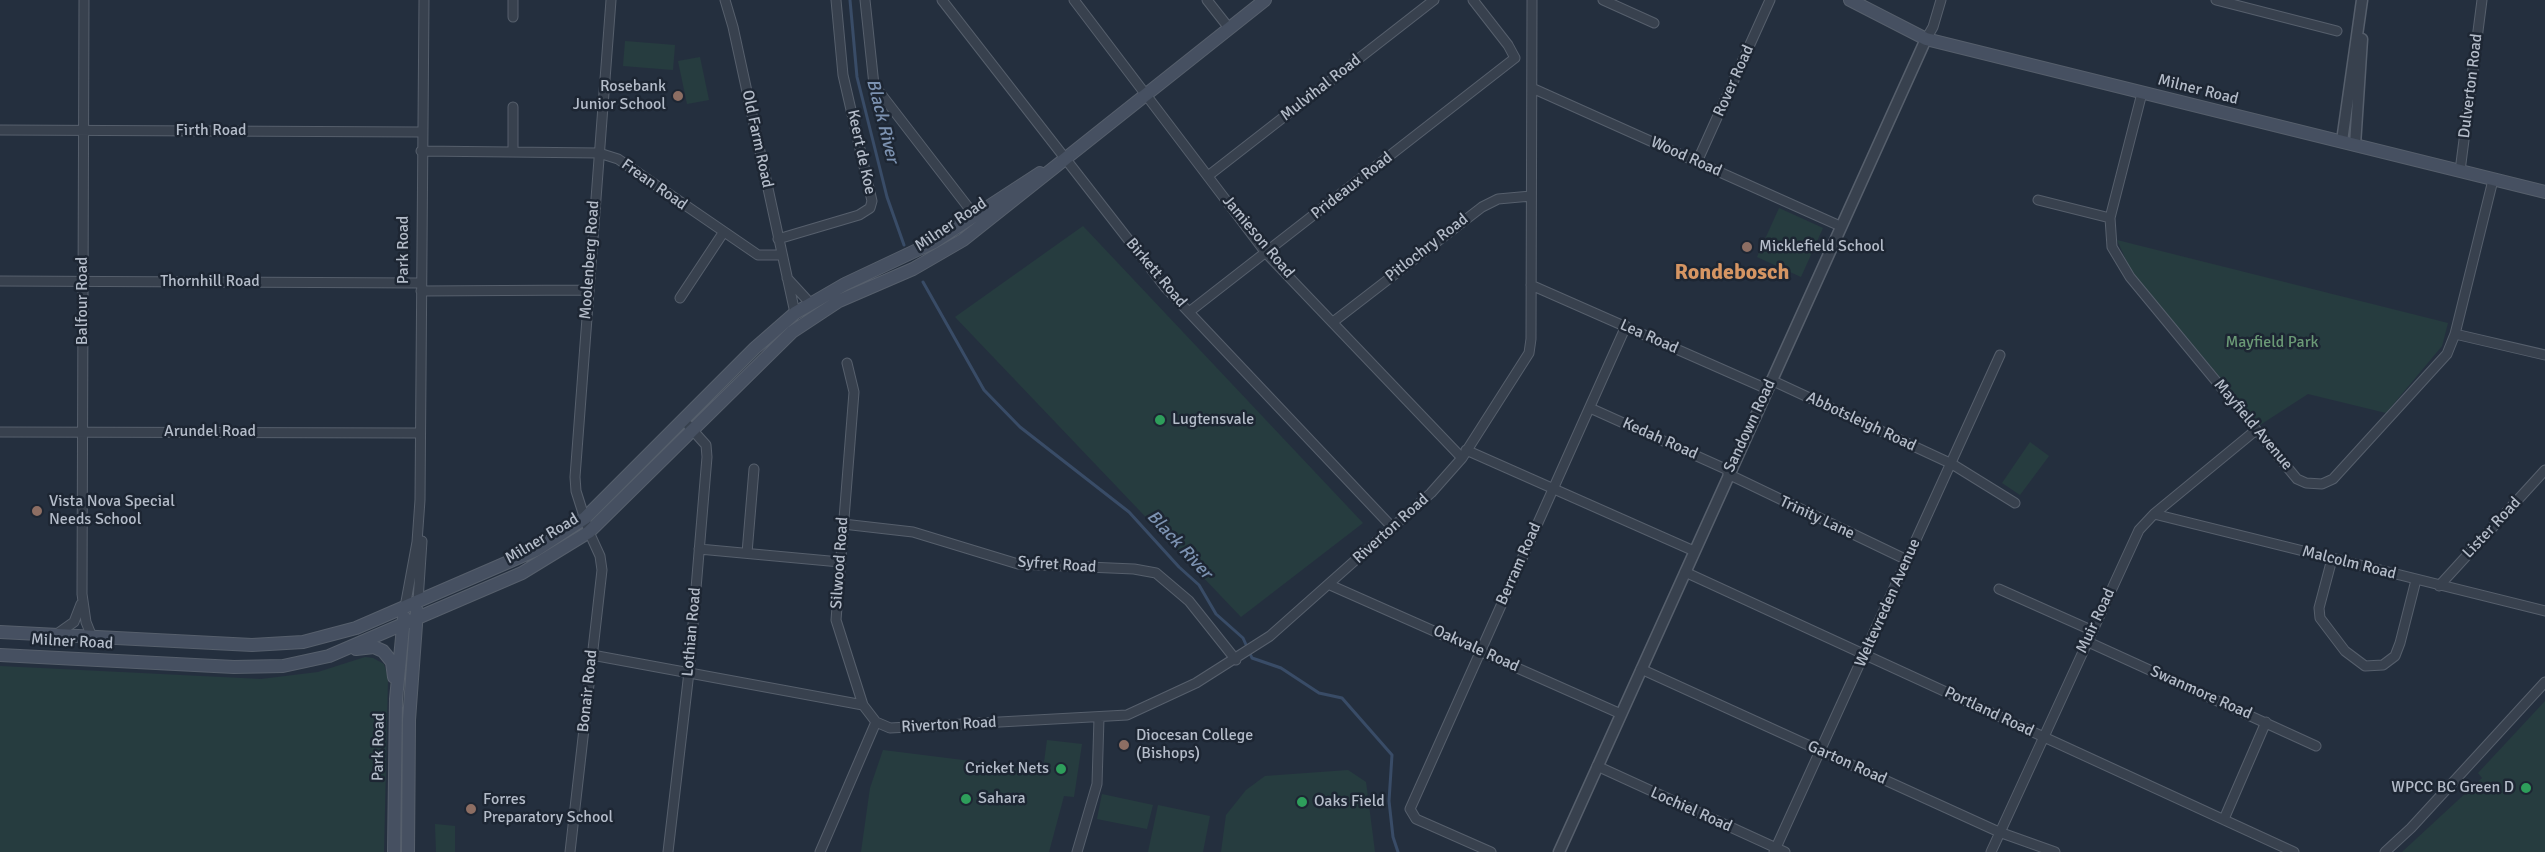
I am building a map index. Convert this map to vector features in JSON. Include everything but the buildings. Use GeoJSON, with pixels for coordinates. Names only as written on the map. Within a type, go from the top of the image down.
{"type":"FeatureCollection","features":[{"type":"Feature","properties":{"kind":"main road","name":"Milner Road"},"geometry":{"type":"LineString","coordinates":[[0,655],[255,668],[283,666],[329,656],[522,573],[589,532],[775,347],[801,325],[839,301],[941,255],[1019,198],[1062,160],[1265,0]]}},
{"type":"Feature","properties":{"kind":"main road","name":"Milner Road"},"geometry":{"type":"LineString","coordinates":[[1850,0],[1926,39],[2545,192]]}},
{"type":"Feature","properties":{"kind":"main road","name":"Milner Road"},"geometry":{"type":"LineString","coordinates":[[0,632],[252,645],[303,642],[338,635],[536,550],[585,518],[767,337],[795,313],[810,303],[934,242],[1062,160]]}},
{"type":"Feature","properties":{"kind":"main road","name":"Park Road"},"geometry":{"type":"LineString","coordinates":[[408,852],[409,720],[418,601]]}},
{"type":"Feature","properties":{"kind":"main road","name":"Park Road"},"geometry":{"type":"LineString","coordinates":[[394,852],[396,699],[405,607]]}},
{"type":"Feature","properties":{"kind":"main road"},"geometry":{"type":"LineString","coordinates":[[329,656],[367,647],[383,651],[392,662],[396,699]]}},
{"type":"Feature","properties":{"kind":"street","name":"Balfour Road"},"geometry":{"type":"LineString","coordinates":[[84,0],[82,602],[92,637]]}},
{"type":"Feature","properties":{"kind":"street","name":"Park Road"},"geometry":{"type":"LineString","coordinates":[[418,601],[422,552],[420,500],[421,132],[424,0]]}},
{"type":"Feature","properties":{"kind":"street"},"geometry":{"type":"LineString","coordinates":[[513,0],[513,17]]}},
{"type":"Feature","properties":{"kind":"street","name":"Moolenberg Road"},"geometry":{"type":"LineString","coordinates":[[589,532],[575,477],[611,0]]}},
{"type":"Feature","properties":{"kind":"street","name":"Old Farm Road"},"geometry":{"type":"LineString","coordinates":[[725,0],[733,27],[795,313]]}},
{"type":"Feature","properties":{"kind":"street","name":"Keert de Koe"},"geometry":{"type":"LineString","coordinates":[[778,239],[858,215],[870,208],[872,201],[843,75],[836,0]]}},
{"type":"Feature","properties":{"kind":"street"},"geometry":{"type":"LineString","coordinates":[[865,0],[874,84],[975,216]]}},
{"type":"Feature","properties":{"kind":"street","name":"Birkett Road"},"geometry":{"type":"LineString","coordinates":[[942,0],[1062,160],[1166,288],[1393,528]]}},
{"type":"Feature","properties":{"kind":"street","name":"Jamieson Road"},"geometry":{"type":"LineString","coordinates":[[1074,0],[1266,253],[1464,454],[1553,488],[1694,551]]}},
{"type":"Feature","properties":{"kind":"street"},"geometry":{"type":"LineString","coordinates":[[1207,0],[1229,28]]}},
{"type":"Feature","properties":{"kind":"street","name":"Mulvihal Road"},"geometry":{"type":"LineString","coordinates":[[1208,176],[1434,0]]}},
{"type":"Feature","properties":{"kind":"street"},"geometry":{"type":"LineString","coordinates":[[1473,0],[1508,45],[1515,58],[1531,59]]}},
{"type":"Feature","properties":{"kind":"street","name":"Riverton Road"},"geometry":{"type":"LineString","coordinates":[[876,722],[894,728],[1100,718],[1139,711],[1238,659],[1262,642],[1330,585],[1431,493],[1464,454],[1528,353],[1531,285],[1532,0]]}},
{"type":"Feature","properties":{"kind":"street"},"geometry":{"type":"LineString","coordinates":[[1603,0],[1654,23]]}},
{"type":"Feature","properties":{"kind":"street","name":"Rover Road"},"geometry":{"type":"LineString","coordinates":[[1697,162],[1770,0]]}},
{"type":"Feature","properties":{"kind":"street","name":"Sandown Road"},"geometry":{"type":"LineString","coordinates":[[1559,852],[1840,226],[1933,27],[1941,0]]}},
{"type":"Feature","properties":{"kind":"street"},"geometry":{"type":"LineString","coordinates":[[2216,0],[2337,31]]}},
{"type":"Feature","properties":{"kind":"street"},"geometry":{"type":"LineString","coordinates":[[2343,141],[2355,36],[2359,27],[2362,0]]}},
{"type":"Feature","properties":{"kind":"street","name":"Dulverton Road"},"geometry":{"type":"LineString","coordinates":[[2460,171],[2482,0]]}},
{"type":"Feature","properties":{"kind":"street"},"geometry":{"type":"LineString","coordinates":[[2355,145],[2362,37],[2359,27]]}},
{"type":"Feature","properties":{"kind":"street","name":"Prideaux Road"},"geometry":{"type":"LineString","coordinates":[[1189,312],[1515,58]]}},
{"type":"Feature","properties":{"kind":"street","name":"Wood Road"},"geometry":{"type":"LineString","coordinates":[[1532,88],[1840,226]]}},
{"type":"Feature","properties":{"kind":"street","name":"Mayfield Avenue"},"geometry":{"type":"LineString","coordinates":[[2142,93],[2110,218],[2110,240],[2123,267],[2256,430],[2297,479],[2314,485],[2327,482],[2349,463],[2443,359],[2455,334],[2493,180]]}},
{"type":"Feature","properties":{"kind":"street"},"geometry":{"type":"LineString","coordinates":[[513,107],[513,152]]}},
{"type":"Feature","properties":{"kind":"street","name":"Firth Road"},"geometry":{"type":"LineString","coordinates":[[0,130],[421,132]]}},
{"type":"Feature","properties":{"kind":"street","name":"Frean Road"},"geometry":{"type":"LineString","coordinates":[[421,151],[599,153],[618,159],[758,255],[782,255]]}},
{"type":"Feature","properties":{"kind":"street","name":"Pitlochry Road"},"geometry":{"type":"LineString","coordinates":[[1333,322],[1482,207],[1498,199],[1531,196]]}},
{"type":"Feature","properties":{"kind":"street"},"geometry":{"type":"LineString","coordinates":[[2038,200],[2110,218]]}},
{"type":"Feature","properties":{"kind":"street"},"geometry":{"type":"LineString","coordinates":[[680,298],[723,233]]}},
{"type":"Feature","properties":{"kind":"street","name":"Old Farm Road"},"geometry":{"type":"LineString","coordinates":[[788,278],[810,303]]}},
{"type":"Feature","properties":{"kind":"street","name":"Thornhill Road"},"geometry":{"type":"LineString","coordinates":[[0,281],[588,290]]}},
{"type":"Feature","properties":{"kind":"street","name":"Lea Road"},"geometry":{"type":"LineString","coordinates":[[1531,285],[1769,385]]}},
{"type":"Feature","properties":{"kind":"street","name":"Berram Road"},"geometry":{"type":"LineString","coordinates":[[1491,852],[1416,819],[1410,813],[1626,326]]}},
{"type":"Feature","properties":{"kind":"street"},"geometry":{"type":"LineString","coordinates":[[2455,334],[2545,355]]}},
{"type":"Feature","properties":{"kind":"street","name":"Weltevreden Avenue"},"geometry":{"type":"LineString","coordinates":[[1779,851],[1820,751],[2000,355]]}},
{"type":"Feature","properties":{"kind":"street","name":"Silwood Road"},"geometry":{"type":"LineString","coordinates":[[847,363],[854,392],[837,626],[863,705],[876,722]]}},
{"type":"Feature","properties":{"kind":"street","name":"Abbotsleigh Road"},"geometry":{"type":"LineString","coordinates":[[1769,385],[1952,464],[2015,503]]}},
{"type":"Feature","properties":{"kind":"street","name":"Kedah Road"},"geometry":{"type":"LineString","coordinates":[[1590,408],[1729,472]]}},
{"type":"Feature","properties":{"kind":"street","name":"Lothian Road"},"geometry":{"type":"LineString","coordinates":[[668,852],[689,672],[707,457],[706,445],[684,421]]}},
{"type":"Feature","properties":{"kind":"street","name":"Muir Road"},"geometry":{"type":"LineString","coordinates":[[1990,852],[2139,530],[2154,514],[2256,430]]}},
{"type":"Feature","properties":{"kind":"street","name":"Arundel Road"},"geometry":{"type":"LineString","coordinates":[[0,432],[420,433]]}},
{"type":"Feature","properties":{"kind":"street"},"geometry":{"type":"LineString","coordinates":[[747,553],[754,469]]}},
{"type":"Feature","properties":{"kind":"street","name":"Lister Road"},"geometry":{"type":"LineString","coordinates":[[2439,586],[2545,470]]}},
{"type":"Feature","properties":{"kind":"street","name":"Trinity Lane"},"geometry":{"type":"LineString","coordinates":[[1729,472],[1907,560]]}},
{"type":"Feature","properties":{"kind":"street","name":"Park Road"},"geometry":{"type":"LineString","coordinates":[[405,607],[417,543],[420,500]]}},
{"type":"Feature","properties":{"kind":"street","name":"Malcolm Road"},"geometry":{"type":"LineString","coordinates":[[2154,514],[2545,611]]}},
{"type":"Feature","properties":{"kind":"street","name":"Syfret Road"},"geometry":{"type":"LineString","coordinates":[[843,524],[913,532],[1018,564],[1134,569],[1156,573],[1178,589],[1238,659]]}},
{"type":"Feature","properties":{"kind":"street","name":"Bonair Road"},"geometry":{"type":"LineString","coordinates":[[570,852],[602,563],[589,532]]}},
{"type":"Feature","properties":{"kind":"street"},"geometry":{"type":"LineString","coordinates":[[699,549],[840,562]]}},
{"type":"Feature","properties":{"kind":"street"},"geometry":{"type":"LineString","coordinates":[[2332,559],[2319,608],[2320,618],[2345,651],[2365,666],[2383,665],[2395,656],[2416,580]]}},
{"type":"Feature","properties":{"kind":"street","name":"Portland Road"},"geometry":{"type":"LineString","coordinates":[[1685,572],[2294,852]]}},
{"type":"Feature","properties":{"kind":"street","name":"Oakvale Road"},"geometry":{"type":"LineString","coordinates":[[1330,585],[1621,714]]}},
{"type":"Feature","properties":{"kind":"street"},"geometry":{"type":"LineString","coordinates":[[1999,589],[2091,630]]}},
{"type":"Feature","properties":{"kind":"street"},"geometry":{"type":"LineString","coordinates":[[57,635],[74,622],[82,602]]}},
{"type":"Feature","properties":{"kind":"street","name":"Swanmore Road"},"geometry":{"type":"LineString","coordinates":[[2086,641],[2316,746]]}},
{"type":"Feature","properties":{"kind":"street"},"geometry":{"type":"LineString","coordinates":[[592,655],[863,705]]}},
{"type":"Feature","properties":{"kind":"street","name":"Garton Road"},"geometry":{"type":"LineString","coordinates":[[1641,669],[2000,832],[2055,852]]}},
{"type":"Feature","properties":{"kind":"street"},"geometry":{"type":"LineString","coordinates":[[2385,852],[2411,828],[2545,682]]}},
{"type":"Feature","properties":{"kind":"street"},"geometry":{"type":"LineString","coordinates":[[1077,852],[1097,784],[1100,718]]}},
{"type":"Feature","properties":{"kind":"street"},"geometry":{"type":"LineString","coordinates":[[820,852],[876,722]]}},
{"type":"Feature","properties":{"kind":"street"},"geometry":{"type":"LineString","coordinates":[[2224,819],[2266,722]]}},
{"type":"Feature","properties":{"kind":"street","name":"Lochiel Road"},"geometry":{"type":"LineString","coordinates":[[1597,766],[1779,851]]}},
{"type":"Feature","properties":{"kind":"green space"},"geometry":{"type":"Polygon","coordinates":[[[625,41],[675,45],[673,70],[623,66],[625,41]]]}},
{"type":"Feature","properties":{"kind":"green space"},"geometry":{"type":"Polygon","coordinates":[[[700,57],[709,100],[687,104],[678,61],[700,57]]]}},
{"type":"Feature","properties":{"kind":"green space"},"geometry":{"type":"Polygon","coordinates":[[[1779,208],[1823,228],[1801,277],[1757,257],[1779,208]]]}},
{"type":"Feature","properties":{"kind":"green space","name":"Lugtensvale"},"geometry":{"type":"Polygon","coordinates":[[[1083,226],[1363,523],[1241,617],[955,317],[1083,226]]]}},
{"type":"Feature","properties":{"kind":"green space","name":"Mayfield Park"},"geometry":{"type":"Polygon","coordinates":[[[2117,240],[2448,323],[2442,346],[2386,413],[2308,394],[2260,425],[2131,271],[2117,240]]]}},
{"type":"Feature","properties":{"kind":"green space"},"geometry":{"type":"Polygon","coordinates":[[[2030,442],[2049,456],[2020,495],[2002,483],[2030,442]]]}},
{"type":"Feature","properties":{"kind":"green space"},"geometry":{"type":"Polygon","coordinates":[[[365,657],[373,658],[384,664],[388,678],[384,852],[0,852],[0,666],[261,679],[318,672],[365,657]]]}},
{"type":"Feature","properties":{"kind":"green space"},"geometry":{"type":"Polygon","coordinates":[[[2545,701],[2545,852],[2402,852],[2482,778],[2478,773],[2545,701]]]}},
{"type":"Feature","properties":{"kind":"green space","name":"Sahara"},"geometry":{"type":"Polygon","coordinates":[[[1047,740],[1082,744],[1074,797],[1064,796],[1049,852],[861,852],[870,788],[883,750],[1043,770],[1047,740]]]}},
{"type":"Feature","properties":{"kind":"green space","name":"Oaks Field"},"geometry":{"type":"Polygon","coordinates":[[[1348,770],[1366,782],[1375,852],[1221,852],[1226,815],[1246,790],[1265,776],[1348,770]]]}},
{"type":"Feature","properties":{"kind":"green space"},"geometry":{"type":"Polygon","coordinates":[[[1102,794],[1153,805],[1147,829],[1097,819],[1102,794]]]}},
{"type":"Feature","properties":{"kind":"green space"},"geometry":{"type":"Polygon","coordinates":[[[1158,805],[1210,816],[1203,852],[1148,852],[1158,805]]]}},
{"type":"Feature","properties":{"kind":"green space"},"geometry":{"type":"Polygon","coordinates":[[[435,824],[455,826],[455,852],[436,852],[435,824]]]}},
{"type":"Feature","properties":{"kind":"waterway","name":"Black River"},"geometry":{"type":"LineString","coordinates":[[850,0],[857,77],[887,197],[904,245]]}},
{"type":"Feature","properties":{"kind":"waterway","name":"Black River"},"geometry":{"type":"LineString","coordinates":[[923,282],[984,390],[1020,427],[1129,512],[1179,567],[1199,585],[1216,614],[1243,638],[1252,658],[1281,668],[1319,693],[1342,698],[1392,755],[1389,801],[1393,837],[1398,852]]}},
{"type":"Feature","properties":{"kind":"place","name":"Rosebank Junior School"},"geometry":{"type":"Point","coordinates":[678,96]}},
{"type":"Feature","properties":{"kind":"place","name":"Micklefield School"},"geometry":{"type":"Point","coordinates":[1747,247]}},
{"type":"Feature","properties":{"kind":"place","name":"Lugtensvale"},"geometry":{"type":"Point","coordinates":[1160,420]}},
{"type":"Feature","properties":{"kind":"place","name":"Vista Nova Special Needs School"},"geometry":{"type":"Point","coordinates":[37,511]}},
{"type":"Feature","properties":{"kind":"place","name":"Diocesan College (Bishops)"},"geometry":{"type":"Point","coordinates":[1124,745]}},
{"type":"Feature","properties":{"kind":"place","name":"Cricket Nets"},"geometry":{"type":"Point","coordinates":[1061,769]}},
{"type":"Feature","properties":{"kind":"place","name":"WPCC BC Green D"},"geometry":{"type":"Point","coordinates":[2526,788]}},
{"type":"Feature","properties":{"kind":"place","name":"Sahara"},"geometry":{"type":"Point","coordinates":[966,799]}},
{"type":"Feature","properties":{"kind":"place","name":"Oaks Field"},"geometry":{"type":"Point","coordinates":[1302,802]}},
{"type":"Feature","properties":{"kind":"place","name":"Forres Preparatory School"},"geometry":{"type":"Point","coordinates":[471,809]}},
{"type":"Feature","properties":{"kind":"district","name":"Rondebosch"},"geometry":{"type":"Point","coordinates":[1732,273]}}]}
